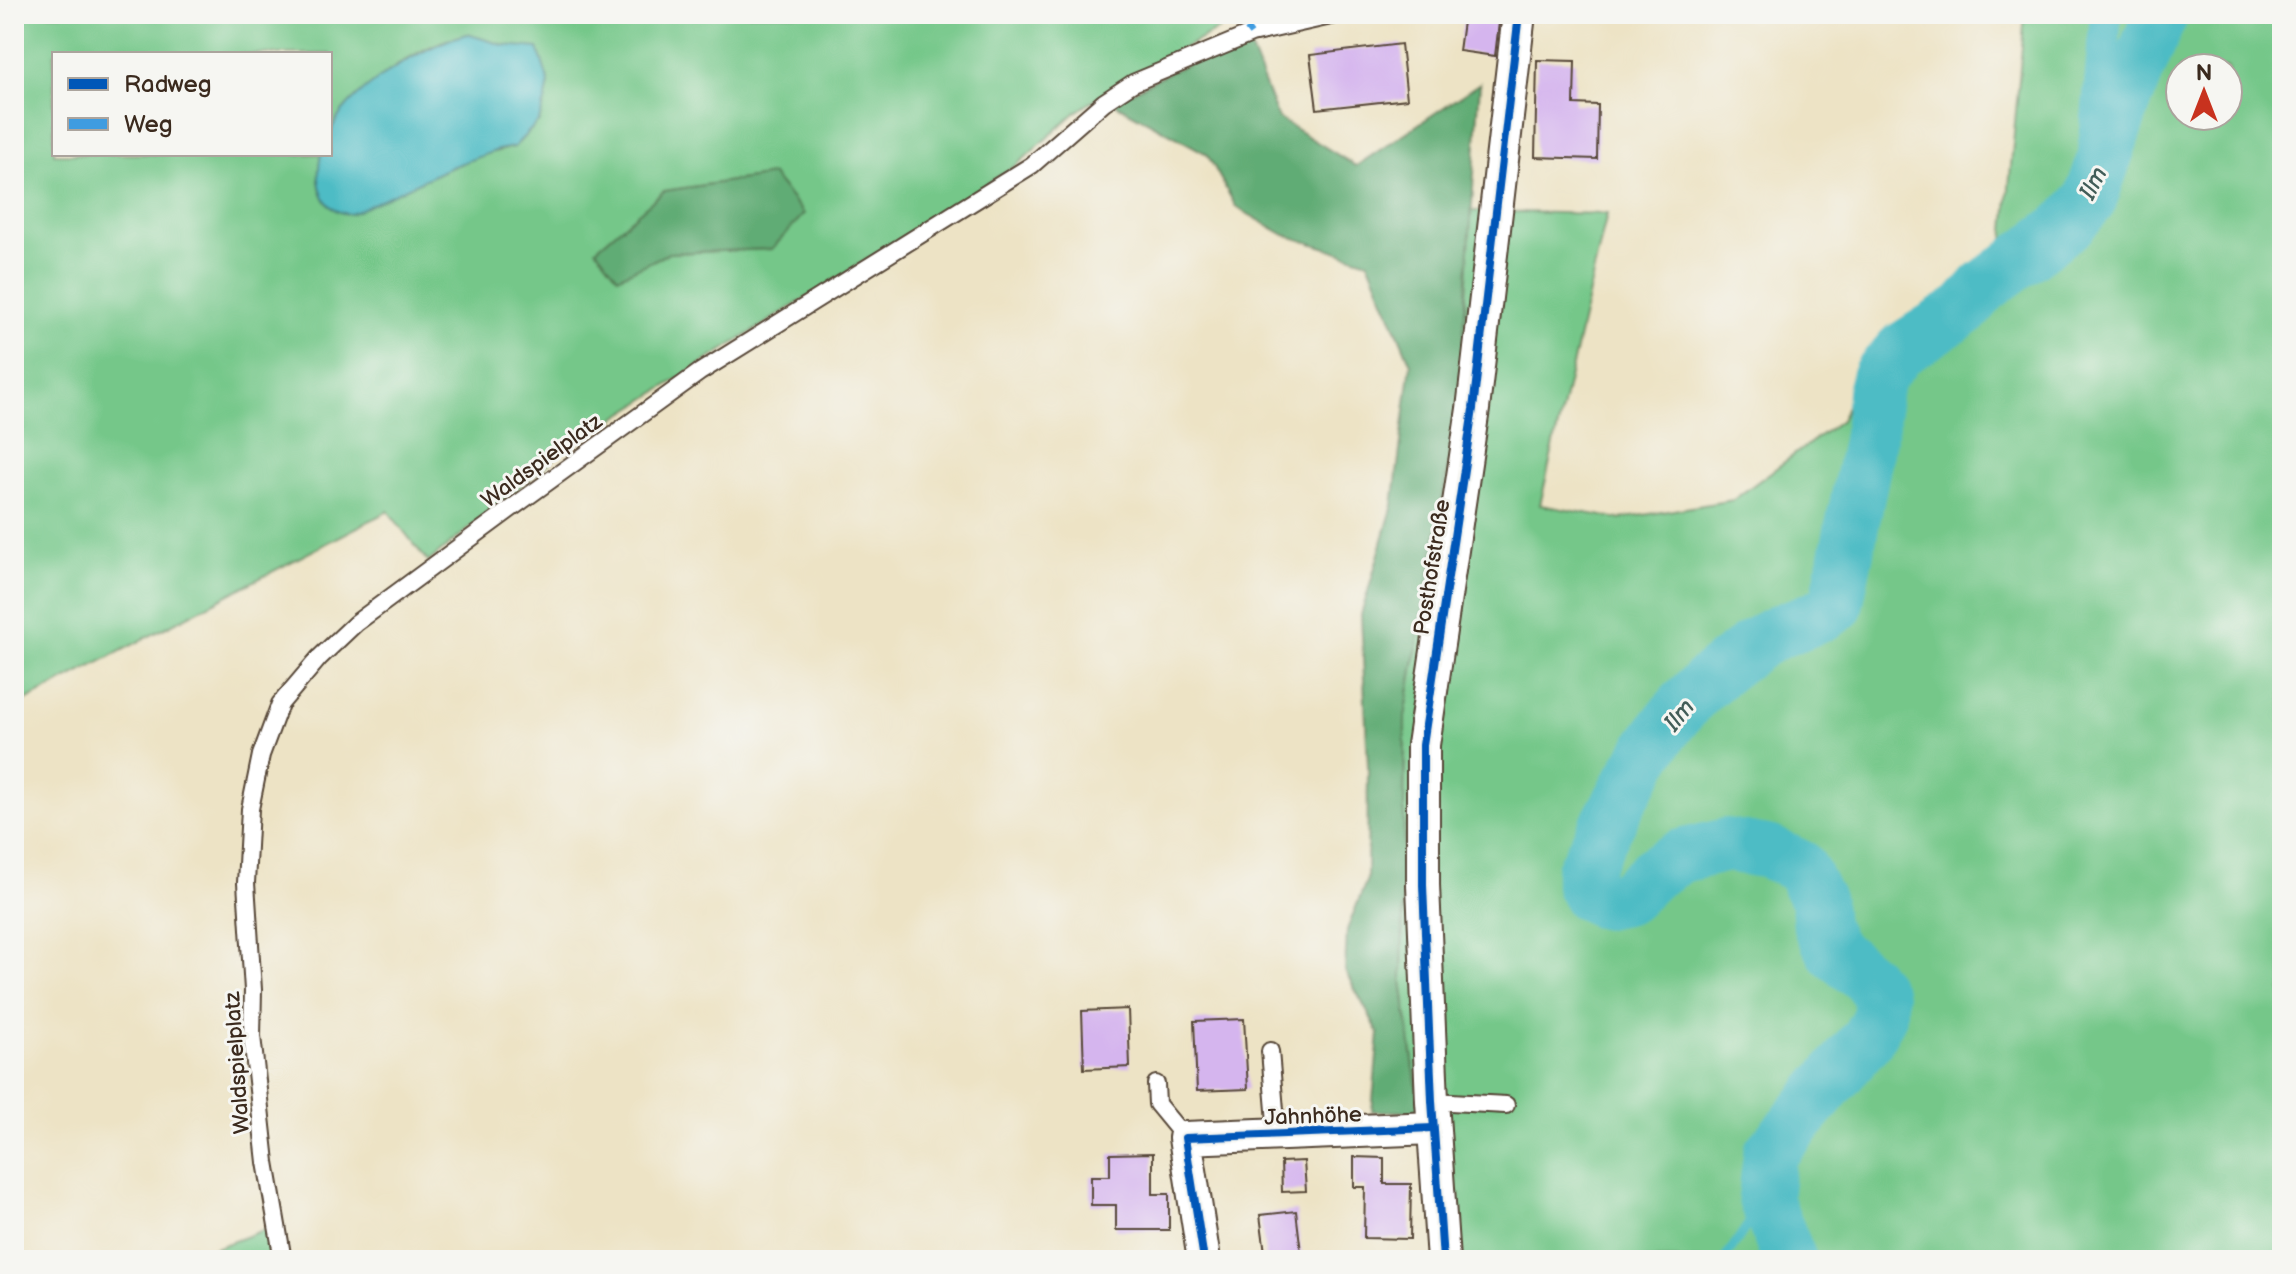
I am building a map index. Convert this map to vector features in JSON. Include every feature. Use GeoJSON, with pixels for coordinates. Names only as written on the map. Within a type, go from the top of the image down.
{"type":"FeatureCollection","features":[{"type":"Feature","properties":{"kind":"street","name":"Posthofstraße"},"geometry":{"type":"LineString","coordinates":[[1432,1114],[1423,885],[1423,745],[1473,409],[1519,14]]}},
{"type":"Feature","properties":{"kind":"street","name":"Jahnhöhe"},"geometry":{"type":"LineString","coordinates":[[1185,1138],[1277,1134],[1432,1114]]}},
{"type":"Feature","properties":{"kind":"street"},"geometry":{"type":"LineString","coordinates":[[1432,1114],[1443,1260]]}},
{"type":"Feature","properties":{"kind":"street"},"geometry":{"type":"LineString","coordinates":[[1185,1138],[1204,1260]]}},
{"type":"Feature","properties":{"kind":"lane","name":"Waldspielplatz"},"geometry":{"type":"LineString","coordinates":[[283,1260],[266,1162],[252,1036],[246,883],[250,809],[261,755],[280,704],[319,658],[356,623],[700,372],[1032,165],[1104,102],[1133,83],[1251,34],[1340,14]]}},
{"type":"Feature","properties":{"kind":"lane"},"geometry":{"type":"LineString","coordinates":[[1270,1051],[1277,1134]]}},
{"type":"Feature","properties":{"kind":"lane"},"geometry":{"type":"LineString","coordinates":[[1156,1084],[1157,1104],[1185,1138]]}},
{"type":"Feature","properties":{"kind":"lane"},"geometry":{"type":"LineString","coordinates":[[1432,1114],[1506,1105]]}},
{"type":"Feature","properties":{"kind":"green space"},"geometry":{"type":"Polygon","coordinates":[[[14,14],[1230,14],[1235,21],[1134,74],[1076,112],[1018,164],[565,450],[428,562],[388,511],[14,707],[14,14]],[[772,175],[664,191],[669,253],[772,249],[772,175]]]}},
{"type":"Feature","properties":{"kind":"green space"},"geometry":{"type":"Polygon","coordinates":[[[2025,14],[2282,14],[2282,1260],[1454,1260],[1420,1112],[1402,981],[1405,717],[1459,401],[1471,211],[1607,214],[1540,505],[1620,519],[1733,500],[1841,420],[1865,364],[1959,297],[2004,241],[2025,14]]]}},
{"type":"Feature","properties":{"kind":"green space"},"geometry":{"type":"Polygon","coordinates":[[[1248,42],[1278,118],[1356,166],[1480,83],[1459,401],[1405,717],[1402,981],[1420,1112],[1372,1111],[1379,1033],[1345,971],[1347,930],[1367,879],[1368,766],[1361,615],[1393,505],[1411,364],[1368,261],[1285,235],[1236,207],[1207,154],[1112,102],[1173,70],[1248,42]]]}},
{"type":"Feature","properties":{"kind":"green space"},"geometry":{"type":"Polygon","coordinates":[[[772,175],[804,214],[772,249],[669,253],[618,277],[596,249],[664,191],[772,175]]]}},
{"type":"Feature","properties":{"kind":"green space"},"geometry":{"type":"Polygon","coordinates":[[[266,1229],[278,1260],[183,1260],[266,1229]]]}},
{"type":"Feature","properties":{"kind":"water"},"geometry":{"type":"Polygon","coordinates":[[[467,34],[503,45],[538,48],[549,83],[539,121],[514,147],[451,167],[351,214],[332,208],[322,193],[319,164],[321,156],[332,156],[332,131],[337,120],[350,103],[388,72],[451,39],[467,34]]]}},
{"type":"Feature","properties":{"kind":"building"},"geometry":{"type":"Polygon","coordinates":[[[1464,14],[1500,14],[1495,56],[1459,51],[1464,14]]]}},
{"type":"Feature","properties":{"kind":"building"},"geometry":{"type":"Polygon","coordinates":[[[1401,44],[1407,99],[1317,109],[1310,55],[1401,44]]]}},
{"type":"Feature","properties":{"kind":"building"},"geometry":{"type":"Polygon","coordinates":[[[1537,60],[1575,61],[1574,104],[1598,105],[1597,159],[1535,157],[1537,60]]]}},
{"type":"Feature","properties":{"kind":"building"},"geometry":{"type":"Polygon","coordinates":[[[1128,1009],[1130,1067],[1084,1069],[1082,1011],[1128,1009]]]}},
{"type":"Feature","properties":{"kind":"building"},"geometry":{"type":"Polygon","coordinates":[[[1244,1019],[1248,1089],[1197,1091],[1194,1021],[1244,1019]]]}},
{"type":"Feature","properties":{"kind":"building"},"geometry":{"type":"Polygon","coordinates":[[[1153,1153],[1153,1194],[1169,1194],[1169,1230],[1116,1230],[1116,1205],[1091,1205],[1091,1176],[1110,1176],[1110,1154],[1153,1153]]]}},
{"type":"Feature","properties":{"kind":"building"},"geometry":{"type":"Polygon","coordinates":[[[1354,1157],[1384,1158],[1384,1184],[1411,1184],[1410,1239],[1364,1238],[1365,1187],[1354,1187],[1354,1157]]]}},
{"type":"Feature","properties":{"kind":"building"},"geometry":{"type":"Polygon","coordinates":[[[1304,1161],[1306,1191],[1282,1192],[1281,1162],[1304,1161]]]}},
{"type":"Feature","properties":{"kind":"building"},"geometry":{"type":"Polygon","coordinates":[[[1296,1211],[1302,1260],[1266,1260],[1260,1215],[1296,1211]]]}},
{"type":"Feature","properties":{"kind":"waterway"},"geometry":{"type":"LineString","coordinates":[[2090,200],[2106,14]]}},
{"type":"Feature","properties":{"kind":"waterway","name":"Ilm"},"geometry":{"type":"LineString","coordinates":[[1790,1260],[1765,1199],[1770,1154],[1867,1039],[1880,1015],[1880,996],[1867,978],[1834,952],[1820,927],[1818,902],[1800,867],[1768,852],[1727,845],[1681,856],[1653,873],[1628,897],[1604,902],[1589,895],[1583,885],[1583,871],[1639,767],[1672,719],[1692,697],[1728,665],[1764,640],[1836,606],[1872,426],[1874,393],[1879,375],[1901,350],[1965,309],[1984,287],[2070,223],[2090,200],[2127,95],[2161,14]]}},
{"type":"Feature","properties":{"kind":"waterway"},"geometry":{"type":"LineString","coordinates":[[1724,1260],[1765,1199]]}},
{"type":"Feature","properties":{"kind":"marked path"},"geometry":{"type":"LineString","coordinates":[[1236,14],[1251,34]]}},
{"type":"Feature","properties":{"kind":"cycle path"},"geometry":{"type":"LineString","coordinates":[[1443,1260],[1432,1101],[1423,885],[1423,745],[1473,409],[1519,14]]}},
{"type":"Feature","properties":{"kind":"cycle path"},"geometry":{"type":"LineString","coordinates":[[1204,1260],[1185,1138],[1433,1128]]}}]}
